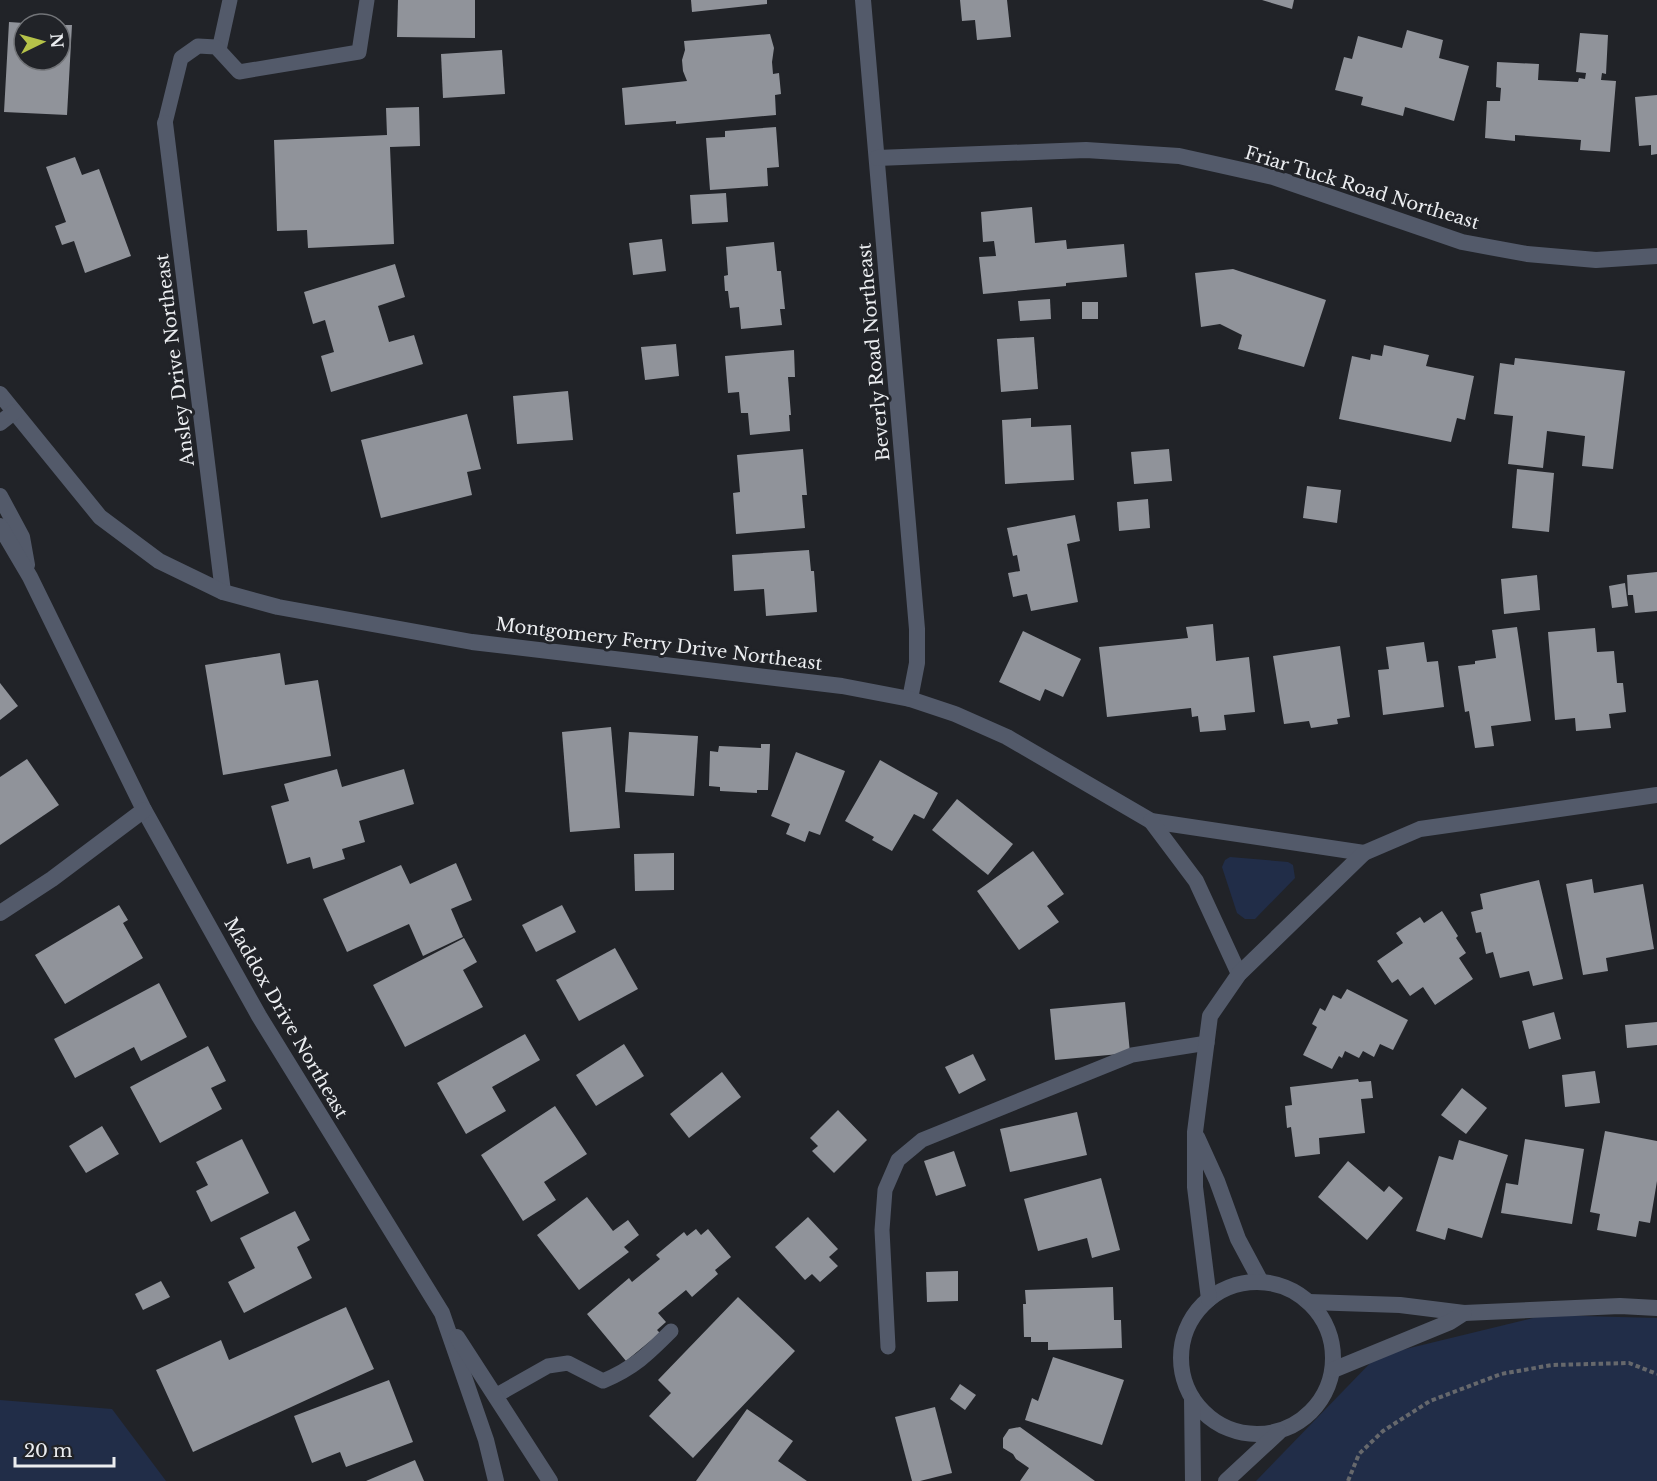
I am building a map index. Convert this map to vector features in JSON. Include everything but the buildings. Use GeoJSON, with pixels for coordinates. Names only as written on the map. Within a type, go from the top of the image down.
{"type":"FeatureCollection","features":[{"type":"Feature","properties":{"kind":"street","name":"Beverly Road Northeast"},"geometry":{"type":"LineString","coordinates":[[863,0],[917,629],[916,663],[910,699]]}},
{"type":"Feature","properties":{"kind":"street","name":"Ansley Drive Northeast"},"geometry":{"type":"LineString","coordinates":[[165,123],[223,592]]}},
{"type":"Feature","properties":{"kind":"street","name":"Friar Tuck Road Northeast"},"geometry":{"type":"LineString","coordinates":[[877,158],[1086,150],[1179,156],[1273,177],[1462,242],[1527,254],[1596,260],[1657,256]]}},
{"type":"Feature","properties":{"kind":"street","name":"Montgomery Ferry Drive Northeast"},"geometry":{"type":"LineString","coordinates":[[0,394],[100,517],[159,561],[223,592],[278,607],[472,642],[842,686],[910,699],[955,714],[1007,737],[1151,820],[1365,853]]}},
{"type":"Feature","properties":{"kind":"street"},"geometry":{"type":"LineString","coordinates":[[0,423],[14,412]]}},
{"type":"Feature","properties":{"kind":"street","name":"Maddox Drive Northeast"},"geometry":{"type":"LineString","coordinates":[[0,496],[22,537],[30,577]]}},
{"type":"Feature","properties":{"kind":"street","name":"Maddox Drive Northeast"},"geometry":{"type":"LineString","coordinates":[[0,526],[30,577],[144,810],[260,1016],[442,1313],[486,1440],[496,1481]]}},
{"type":"Feature","properties":{"kind":"street"},"geometry":{"type":"LineString","coordinates":[[1209,1299],[1195,1186],[1195,1132],[1210,1016],[1239,975],[1365,853],[1420,829],[1657,795]]}},
{"type":"Feature","properties":{"kind":"street"},"geometry":{"type":"LineString","coordinates":[[0,913],[52,879],[144,810]]}},
{"type":"Feature","properties":{"kind":"street"},"geometry":{"type":"LineString","coordinates":[[1151,820],[1196,881],[1239,975]]}},
{"type":"Feature","properties":{"kind":"street"},"geometry":{"type":"LineString","coordinates":[[1195,1132],[1217,1181],[1238,1239],[1261,1282]]}},
{"type":"Feature","properties":{"kind":"street"},"geometry":{"type":"LineString","coordinates":[[1261,1282],[1287,1287],[1309,1302],[1324,1322],[1333,1345],[1333,1370],[1327,1391],[1315,1409],[1299,1424],[1279,1432],[1254,1435],[1230,1430],[1208,1417],[1192,1398],[1183,1378],[1181,1356],[1184,1334],[1194,1315],[1209,1299],[1225,1288],[1243,1283],[1261,1282]]}},
{"type":"Feature","properties":{"kind":"street"},"geometry":{"type":"LineString","coordinates":[[1309,1302],[1400,1305],[1464,1313],[1620,1306],[1657,1308]]}},
{"type":"Feature","properties":{"kind":"street"},"geometry":{"type":"LineString","coordinates":[[442,1313],[550,1481]]}},
{"type":"Feature","properties":{"kind":"street"},"geometry":{"type":"LineString","coordinates":[[1333,1370],[1450,1322],[1464,1313]]}},
{"type":"Feature","properties":{"kind":"street"},"geometry":{"type":"LineString","coordinates":[[1192,1398],[1194,1481]]}},
{"type":"Feature","properties":{"kind":"street"},"geometry":{"type":"LineString","coordinates":[[1226,1481],[1279,1432]]}},
{"type":"Feature","properties":{"kind":"lane"},"geometry":{"type":"LineString","coordinates":[[219,50],[230,0]]}},
{"type":"Feature","properties":{"kind":"lane"},"geometry":{"type":"LineString","coordinates":[[165,123],[181,58],[198,46],[216,47],[239,72],[359,52],[367,0]]}},
{"type":"Feature","properties":{"kind":"lane"},"geometry":{"type":"LineString","coordinates":[[888,1347],[882,1230],[885,1190],[898,1160],[922,1140],[1132,1055],[1207,1043]]}},
{"type":"Feature","properties":{"kind":"lane"},"geometry":{"type":"LineString","coordinates":[[495,1396],[548,1366],[568,1364],[603,1381],[622,1373],[646,1356],[671,1330]]}},
{"type":"Feature","properties":{"kind":"path"},"geometry":{"type":"LineString","coordinates":[[1348,1481],[1359,1454],[1383,1431],[1430,1401],[1501,1374],[1552,1365],[1629,1363],[1657,1374]]}},
{"type":"Feature","properties":{"kind":"shaded area"},"geometry":{"type":"Polygon","coordinates":[[[1230,857],[1288,862],[1293,865],[1295,878],[1255,919],[1245,919],[1237,913],[1222,867],[1225,860],[1230,857]]]}},
{"type":"Feature","properties":{"kind":"shaded area"},"geometry":{"type":"Polygon","coordinates":[[[1545,1315],[1657,1318],[1657,1481],[1256,1481],[1377,1356],[1545,1315]]]}},
{"type":"Feature","properties":{"kind":"shaded area"},"geometry":{"type":"Polygon","coordinates":[[[0,1400],[112,1409],[166,1481],[0,1481],[0,1400]]]}}]}
